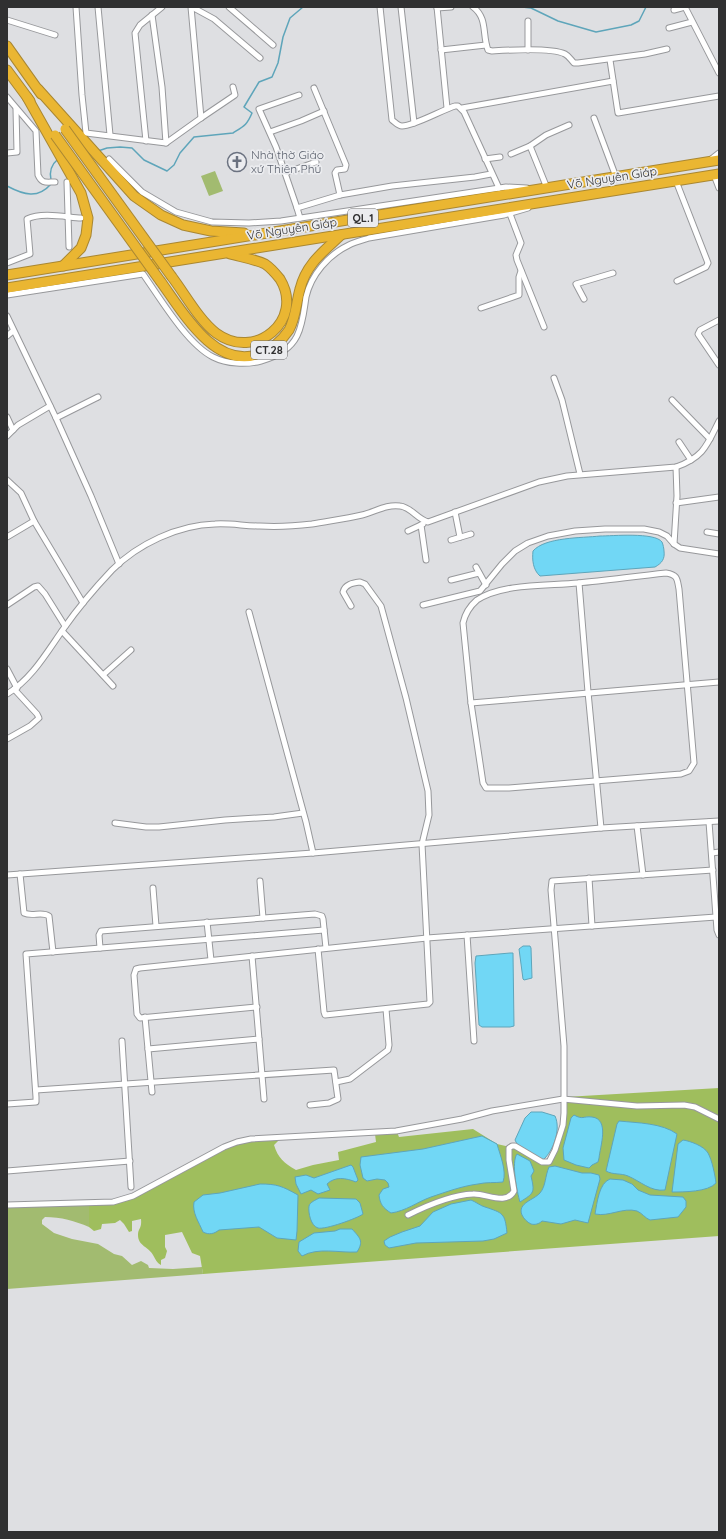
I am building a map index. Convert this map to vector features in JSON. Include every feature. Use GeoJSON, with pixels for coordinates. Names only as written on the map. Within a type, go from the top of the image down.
{"type":"FeatureCollection","features":[{"type":"Feature","properties":{"kind":"highway","name":"CT.28"},"geometry":{"type":"LineString","coordinates":[[7,46],[65,129],[203,319],[216,332],[230,341],[243,343],[257,341],[270,335],[279,325],[285,312],[287,299],[284,285],[276,274],[266,265],[253,260],[224,253]]}},
{"type":"Feature","properties":{"kind":"highway","name":"CT.28"},"geometry":{"type":"LineString","coordinates":[[7,70],[193,326],[206,340],[219,350],[236,356],[254,356],[270,350],[282,340],[290,329],[295,316],[300,289],[305,275],[314,260],[342,234]]}},
{"type":"Feature","properties":{"kind":"highway","name":"CT.28"},"geometry":{"type":"LineString","coordinates":[[38,89],[82,139],[105,160],[134,196],[161,215],[183,225],[211,231],[241,232],[251,236]]}},
{"type":"Feature","properties":{"kind":"highway","name":"CT.28"},"geometry":{"type":"LineString","coordinates":[[27,97],[81,193],[88,218],[86,235],[81,248],[63,266]]}},
{"type":"Feature","properties":{"kind":"highway","name":"Võ Nguyên Giáp"},"geometry":{"type":"LineString","coordinates":[[7,275],[719,160]]}},
{"type":"Feature","properties":{"kind":"highway","name":"Võ Nguyên Giáp"},"geometry":{"type":"LineString","coordinates":[[7,288],[716,174]]}},
{"type":"Feature","properties":{"kind":"street"},"geometry":{"type":"LineString","coordinates":[[76,7],[86,133],[166,143],[234,95],[233,87]]}},
{"type":"Feature","properties":{"kind":"street"},"geometry":{"type":"LineString","coordinates":[[98,7],[110,135]]}},
{"type":"Feature","properties":{"kind":"street"},"geometry":{"type":"LineString","coordinates":[[146,141],[135,33],[140,25],[162,7]]}},
{"type":"Feature","properties":{"kind":"street"},"geometry":{"type":"LineString","coordinates":[[191,7],[214,19],[260,58]]}},
{"type":"Feature","properties":{"kind":"street"},"geometry":{"type":"LineString","coordinates":[[191,7],[201,118]]}},
{"type":"Feature","properties":{"kind":"street"},"geometry":{"type":"LineString","coordinates":[[229,7],[273,45]]}},
{"type":"Feature","properties":{"kind":"street"},"geometry":{"type":"LineString","coordinates":[[380,7],[392,120],[402,126],[455,106],[462,108],[613,81]]}},
{"type":"Feature","properties":{"kind":"street"},"geometry":{"type":"LineString","coordinates":[[402,7],[414,122]]}},
{"type":"Feature","properties":{"kind":"street"},"geometry":{"type":"LineString","coordinates":[[447,108],[437,8],[451,7]]}},
{"type":"Feature","properties":{"kind":"street"},"geometry":{"type":"LineString","coordinates":[[473,7],[479,12],[483,20],[486,45],[488,50],[492,51],[528,50],[558,52],[565,54],[574,63],[610,60],[667,49]]}},
{"type":"Feature","properties":{"kind":"street"},"geometry":{"type":"LineString","coordinates":[[674,10],[685,7],[719,71]]}},
{"type":"Feature","properties":{"kind":"street"},"geometry":{"type":"LineString","coordinates":[[152,15],[162,87],[166,143]]}},
{"type":"Feature","properties":{"kind":"street"},"geometry":{"type":"LineString","coordinates":[[7,20],[55,35]]}},
{"type":"Feature","properties":{"kind":"street"},"geometry":{"type":"LineString","coordinates":[[528,21],[528,50]]}},
{"type":"Feature","properties":{"kind":"street"},"geometry":{"type":"LineString","coordinates":[[669,28],[692,22]]}},
{"type":"Feature","properties":{"kind":"street"},"geometry":{"type":"LineString","coordinates":[[441,50],[486,45]]}},
{"type":"Feature","properties":{"kind":"street"},"geometry":{"type":"LineString","coordinates":[[610,60],[617,111],[620,114],[719,96]]}},
{"type":"Feature","properties":{"kind":"street"},"geometry":{"type":"LineString","coordinates":[[314,88],[346,165],[345,169],[337,170],[335,173],[340,195]]}},
{"type":"Feature","properties":{"kind":"street"},"geometry":{"type":"LineString","coordinates":[[298,95],[258,109],[270,132],[300,218]]}},
{"type":"Feature","properties":{"kind":"street"},"geometry":{"type":"LineString","coordinates":[[7,97],[36,131],[38,175],[41,180],[55,182]]}},
{"type":"Feature","properties":{"kind":"street"},"geometry":{"type":"LineString","coordinates":[[462,108],[491,174],[499,188]]}},
{"type":"Feature","properties":{"kind":"street"},"geometry":{"type":"LineString","coordinates":[[7,153],[17,152],[16,109]]}},
{"type":"Feature","properties":{"kind":"street"},"geometry":{"type":"LineString","coordinates":[[270,132],[324,111]]}},
{"type":"Feature","properties":{"kind":"street"},"geometry":{"type":"LineString","coordinates":[[594,118],[616,177]]}},
{"type":"Feature","properties":{"kind":"street"},"geometry":{"type":"LineString","coordinates":[[511,154],[530,146],[546,135],[569,125]]}},
{"type":"Feature","properties":{"kind":"street"},"geometry":{"type":"LineString","coordinates":[[105,160],[142,192],[176,212],[212,222],[249,223],[300,218],[506,187],[546,188],[530,146]]}},
{"type":"Feature","properties":{"kind":"street"},"geometry":{"type":"LineString","coordinates":[[708,162],[719,153]]}},
{"type":"Feature","properties":{"kind":"street"},"geometry":{"type":"LineString","coordinates":[[485,159],[500,157]]}},
{"type":"Feature","properties":{"kind":"street"},"geometry":{"type":"LineString","coordinates":[[285,172],[316,162]]}},
{"type":"Feature","properties":{"kind":"street"},"geometry":{"type":"LineString","coordinates":[[297,208],[340,195],[379,188],[491,174]]}},
{"type":"Feature","properties":{"kind":"street"},"geometry":{"type":"LineString","coordinates":[[716,174],[719,188]]}},
{"type":"Feature","properties":{"kind":"street"},"geometry":{"type":"LineString","coordinates":[[676,181],[708,265],[677,280]]}},
{"type":"Feature","properties":{"kind":"street"},"geometry":{"type":"LineString","coordinates":[[67,182],[69,247]]}},
{"type":"Feature","properties":{"kind":"street"},"geometry":{"type":"LineString","coordinates":[[7,295],[143,274],[184,331],[198,347],[213,357],[234,363],[252,364],[272,358],[289,347],[297,335],[312,280],[327,260],[349,245],[369,238],[510,214],[556,200]]}},
{"type":"Feature","properties":{"kind":"street"},"geometry":{"type":"LineString","coordinates":[[510,214],[521,243],[516,255],[544,327]]}},
{"type":"Feature","properties":{"kind":"street"},"geometry":{"type":"LineString","coordinates":[[7,263],[30,254],[27,219],[35,216],[81,218]]}},
{"type":"Feature","properties":{"kind":"street"},"geometry":{"type":"LineString","coordinates":[[480,308],[519,295],[519,277],[521,271]]}},
{"type":"Feature","properties":{"kind":"street"},"geometry":{"type":"LineString","coordinates":[[584,299],[576,284],[612,273]]}},
{"type":"Feature","properties":{"kind":"street"},"geometry":{"type":"LineString","coordinates":[[7,316],[56,418],[91,496],[119,564]]}},
{"type":"Feature","properties":{"kind":"street"},"geometry":{"type":"LineString","coordinates":[[719,320],[698,332],[719,365]]}},
{"type":"Feature","properties":{"kind":"street"},"geometry":{"type":"LineString","coordinates":[[7,336],[13,331]]}},
{"type":"Feature","properties":{"kind":"street"},"geometry":{"type":"LineString","coordinates":[[554,378],[562,400],[580,474]]}},
{"type":"Feature","properties":{"kind":"street"},"geometry":{"type":"LineString","coordinates":[[56,418],[98,398]]}},
{"type":"Feature","properties":{"kind":"street"},"geometry":{"type":"LineString","coordinates":[[672,400],[710,439]]}},
{"type":"Feature","properties":{"kind":"street"},"geometry":{"type":"LineString","coordinates":[[7,436],[18,425],[50,406]]}},
{"type":"Feature","properties":{"kind":"street"},"geometry":{"type":"LineString","coordinates":[[7,416],[13,430]]}},
{"type":"Feature","properties":{"kind":"street"},"geometry":{"type":"LineString","coordinates":[[408,531],[428,522],[540,482],[580,474],[676,467],[691,460],[702,452],[719,420]]}},
{"type":"Feature","properties":{"kind":"street"},"geometry":{"type":"LineString","coordinates":[[716,428],[719,433]]}},
{"type":"Feature","properties":{"kind":"street"},"geometry":{"type":"LineString","coordinates":[[679,442],[691,460]]}},
{"type":"Feature","properties":{"kind":"street"},"geometry":{"type":"LineString","coordinates":[[674,544],[676,467]]}},
{"type":"Feature","properties":{"kind":"street"},"geometry":{"type":"LineString","coordinates":[[7,480],[21,493],[34,521],[83,603]]}},
{"type":"Feature","properties":{"kind":"street"},"geometry":{"type":"LineString","coordinates":[[676,503],[719,497]]}},
{"type":"Feature","properties":{"kind":"street"},"geometry":{"type":"LineString","coordinates":[[7,694],[16,689],[33,672],[95,588],[119,564],[137,550],[155,539],[175,532],[213,524],[260,526],[303,525],[364,515],[390,505],[405,507],[419,518],[428,522]]}},
{"type":"Feature","properties":{"kind":"street"},"geometry":{"type":"LineString","coordinates":[[455,512],[460,537]]}},
{"type":"Feature","properties":{"kind":"street"},"geometry":{"type":"LineString","coordinates":[[7,537],[34,521]]}},
{"type":"Feature","properties":{"kind":"street"},"geometry":{"type":"LineString","coordinates":[[420,525],[426,560]]}},
{"type":"Feature","properties":{"kind":"street"},"geometry":{"type":"LineString","coordinates":[[423,605],[480,591],[497,569],[515,551],[528,543],[548,536],[575,531],[644,529],[659,532],[667,536],[680,548],[719,554]]}},
{"type":"Feature","properties":{"kind":"street"},"geometry":{"type":"LineString","coordinates":[[707,532],[719,534]]}},
{"type":"Feature","properties":{"kind":"street"},"geometry":{"type":"LineString","coordinates":[[451,540],[471,534]]}},
{"type":"Feature","properties":{"kind":"street"},"geometry":{"type":"LineString","coordinates":[[476,567],[486,585]]}},
{"type":"Feature","properties":{"kind":"street"},"geometry":{"type":"LineString","coordinates":[[451,580],[479,572]]}},
{"type":"Feature","properties":{"kind":"street"},"geometry":{"type":"LineString","coordinates":[[666,573],[674,575],[677,578],[688,684],[694,763],[689,771],[681,774],[509,788],[486,788],[483,783],[471,703],[463,623],[465,615],[477,600],[515,588],[579,583],[666,573]]}},
{"type":"Feature","properties":{"kind":"street"},"geometry":{"type":"LineString","coordinates":[[318,949],[325,1015],[428,1004],[430,1002],[422,844],[429,815],[428,791],[406,698],[381,606],[365,584],[360,582],[344,589],[351,606]]}},
{"type":"Feature","properties":{"kind":"street"},"geometry":{"type":"LineString","coordinates":[[579,583],[596,781],[602,828]]}},
{"type":"Feature","properties":{"kind":"street"},"geometry":{"type":"LineString","coordinates":[[7,605],[34,586],[38,586],[45,594],[64,629],[113,686]]}},
{"type":"Feature","properties":{"kind":"street"},"geometry":{"type":"LineString","coordinates":[[249,612],[313,853]]}},
{"type":"Feature","properties":{"kind":"street"},"geometry":{"type":"LineString","coordinates":[[103,675],[131,650]]}},
{"type":"Feature","properties":{"kind":"street"},"geometry":{"type":"LineString","coordinates":[[7,669],[16,689],[39,718],[30,726],[7,739]]}},
{"type":"Feature","properties":{"kind":"street"},"geometry":{"type":"LineString","coordinates":[[471,703],[719,682]]}},
{"type":"Feature","properties":{"kind":"street"},"geometry":{"type":"LineString","coordinates":[[115,823],[159,827],[303,813]]}},
{"type":"Feature","properties":{"kind":"street"},"geometry":{"type":"LineString","coordinates":[[7,875],[313,853],[602,828],[719,821]]}},
{"type":"Feature","properties":{"kind":"street"},"geometry":{"type":"LineString","coordinates":[[709,822],[716,917],[719,935]]}},
{"type":"Feature","properties":{"kind":"street"},"geometry":{"type":"LineString","coordinates":[[637,826],[642,875]]}},
{"type":"Feature","properties":{"kind":"street"},"geometry":{"type":"LineString","coordinates":[[712,853],[719,852]]}},
{"type":"Feature","properties":{"kind":"street"},"geometry":{"type":"LineString","coordinates":[[408,1215],[441,1200],[473,1194],[482,1194],[499,1199],[512,1195],[514,1185],[509,1160],[509,1148],[515,1146],[542,1162],[549,1162],[556,1150],[564,1125],[564,1046],[552,882],[589,878],[713,870]]}},
{"type":"Feature","properties":{"kind":"street"},"geometry":{"type":"LineString","coordinates":[[20,874],[24,913],[30,915],[45,914],[49,916],[53,952]]}},
{"type":"Feature","properties":{"kind":"street"},"geometry":{"type":"LineString","coordinates":[[589,878],[592,926]]}},
{"type":"Feature","properties":{"kind":"street"},"geometry":{"type":"LineString","coordinates":[[260,881],[263,918]]}},
{"type":"Feature","properties":{"kind":"street"},"geometry":{"type":"LineString","coordinates":[[153,888],[156,926]]}},
{"type":"Feature","properties":{"kind":"street"},"geometry":{"type":"LineString","coordinates":[[100,948],[99,935],[101,931],[319,914],[323,919],[326,948]]}},
{"type":"Feature","properties":{"kind":"street"},"geometry":{"type":"LineString","coordinates":[[257,1007],[140,1018],[137,1014],[134,975],[136,969],[326,948],[427,938],[716,917]]}},
{"type":"Feature","properties":{"kind":"street"},"geometry":{"type":"LineString","coordinates":[[207,922],[210,960]]}},
{"type":"Feature","properties":{"kind":"street"},"geometry":{"type":"LineString","coordinates":[[7,1104],[36,1102],[26,954],[324,930]]}},
{"type":"Feature","properties":{"kind":"street"},"geometry":{"type":"LineString","coordinates":[[468,935],[474,1041]]}},
{"type":"Feature","properties":{"kind":"street"},"geometry":{"type":"LineString","coordinates":[[252,956],[264,1099]]}},
{"type":"Feature","properties":{"kind":"street"},"geometry":{"type":"LineString","coordinates":[[336,1082],[350,1079],[388,1050],[389,1044],[386,1009]]}},
{"type":"Feature","properties":{"kind":"street"},"geometry":{"type":"LineString","coordinates":[[145,1017],[152,1092]]}},
{"type":"Feature","properties":{"kind":"street"},"geometry":{"type":"LineString","coordinates":[[148,1049],[259,1039]]}},
{"type":"Feature","properties":{"kind":"street"},"geometry":{"type":"LineString","coordinates":[[122,1041],[131,1187]]}},
{"type":"Feature","properties":{"kind":"street"},"geometry":{"type":"LineString","coordinates":[[36,1090],[333,1069],[335,1071],[338,1099],[329,1103],[310,1105]]}},
{"type":"Feature","properties":{"kind":"street"},"geometry":{"type":"LineString","coordinates":[[7,1205],[113,1202],[134,1196],[224,1147],[251,1139],[396,1131],[462,1120],[492,1111],[563,1098],[637,1106],[684,1105],[695,1107],[719,1118]]}},
{"type":"Feature","properties":{"kind":"street"},"geometry":{"type":"LineString","coordinates":[[7,1170],[130,1161]]}},
{"type":"Feature","properties":{"kind":"green space"},"geometry":{"type":"Polygon","coordinates":[[[215,171],[223,191],[209,196],[201,176],[215,171]]]}},
{"type":"Feature","properties":{"kind":"green space"},"geometry":{"type":"Polygon","coordinates":[[[719,1088],[719,1236],[203,1274],[200,1256],[192,1253],[182,1232],[165,1235],[165,1247],[167,1251],[165,1258],[161,1260],[161,1265],[138,1239],[141,1219],[132,1221],[132,1231],[129,1232],[120,1220],[115,1223],[102,1224],[101,1229],[94,1231],[89,1227],[89,1205],[113,1204],[127,1200],[225,1149],[245,1143],[259,1140],[280,1139],[274,1145],[277,1153],[285,1162],[296,1170],[339,1160],[338,1152],[376,1142],[375,1134],[397,1132],[399,1137],[473,1129],[497,1144],[515,1148],[549,1164],[559,1142],[565,1097],[719,1088]]]}},
{"type":"Feature","properties":{"kind":"green space"},"geometry":{"type":"Polygon","coordinates":[[[89,1205],[89,1227],[68,1220],[51,1217],[45,1217],[42,1220],[42,1224],[54,1233],[72,1239],[98,1244],[114,1254],[122,1256],[132,1265],[141,1261],[148,1265],[149,1268],[173,1269],[202,1267],[203,1274],[7,1289],[7,1207],[89,1205]]]}},
{"type":"Feature","properties":{"kind":"water"},"geometry":{"type":"Polygon","coordinates":[[[623,535],[658,539],[663,544],[663,559],[655,567],[540,576],[534,568],[533,551],[539,546],[564,539],[623,535]]]}},
{"type":"Feature","properties":{"kind":"water"},"geometry":{"type":"Polygon","coordinates":[[[523,946],[530,946],[531,948],[532,978],[524,980],[519,949],[523,946]]]}},
{"type":"Feature","properties":{"kind":"water"},"geometry":{"type":"Polygon","coordinates":[[[513,953],[514,1026],[482,1027],[479,1025],[475,963],[476,956],[513,953]]]}},
{"type":"Feature","properties":{"kind":"water"},"geometry":{"type":"Polygon","coordinates":[[[531,1112],[542,1112],[555,1116],[557,1121],[557,1133],[553,1145],[543,1160],[517,1144],[515,1140],[525,1118],[531,1112]]]}},
{"type":"Feature","properties":{"kind":"water"},"geometry":{"type":"Polygon","coordinates":[[[574,1115],[581,1118],[592,1117],[598,1119],[601,1123],[603,1134],[598,1162],[589,1168],[564,1160],[563,1148],[571,1118],[574,1115]]]}},
{"type":"Feature","properties":{"kind":"water"},"geometry":{"type":"Polygon","coordinates":[[[619,1121],[657,1126],[671,1130],[677,1134],[665,1190],[655,1189],[646,1186],[628,1176],[606,1171],[619,1121]]]}},
{"type":"Feature","properties":{"kind":"water"},"geometry":{"type":"Polygon","coordinates":[[[482,1136],[497,1144],[504,1168],[503,1182],[481,1183],[460,1188],[431,1197],[402,1210],[391,1213],[382,1206],[379,1195],[383,1189],[389,1187],[388,1183],[385,1180],[377,1179],[367,1181],[363,1178],[360,1165],[361,1157],[423,1149],[482,1136]]]}},
{"type":"Feature","properties":{"kind":"water"},"geometry":{"type":"Polygon","coordinates":[[[683,1140],[700,1146],[708,1153],[712,1163],[716,1183],[712,1186],[696,1191],[672,1192],[678,1144],[683,1140]]]}},
{"type":"Feature","properties":{"kind":"water"},"geometry":{"type":"Polygon","coordinates":[[[517,1154],[530,1161],[534,1171],[531,1176],[533,1186],[532,1192],[528,1197],[520,1202],[516,1185],[515,1170],[515,1158],[517,1154]]]}},
{"type":"Feature","properties":{"kind":"water"},"geometry":{"type":"Polygon","coordinates":[[[351,1165],[358,1180],[356,1182],[345,1179],[330,1181],[327,1184],[330,1190],[318,1194],[311,1190],[301,1194],[296,1184],[295,1177],[306,1175],[314,1178],[351,1165]]]}},
{"type":"Feature","properties":{"kind":"water"},"geometry":{"type":"Polygon","coordinates":[[[555,1166],[582,1173],[599,1175],[600,1179],[588,1223],[575,1220],[561,1224],[542,1221],[538,1224],[531,1224],[522,1215],[522,1207],[540,1193],[549,1167],[555,1166]]]}},
{"type":"Feature","properties":{"kind":"water"},"geometry":{"type":"Polygon","coordinates":[[[610,1179],[623,1180],[632,1184],[638,1190],[650,1195],[683,1197],[686,1201],[686,1207],[678,1217],[650,1220],[639,1212],[632,1210],[600,1215],[595,1214],[601,1189],[606,1181],[610,1179]]]}},
{"type":"Feature","properties":{"kind":"water"},"geometry":{"type":"Polygon","coordinates":[[[260,1184],[279,1186],[298,1195],[296,1240],[277,1238],[259,1227],[219,1230],[211,1234],[203,1232],[195,1214],[194,1202],[203,1195],[220,1193],[260,1184]]]}},
{"type":"Feature","properties":{"kind":"water"},"geometry":{"type":"Polygon","coordinates":[[[319,1198],[356,1199],[360,1203],[363,1214],[341,1223],[318,1228],[312,1222],[309,1206],[313,1201],[319,1198]]]}},
{"type":"Feature","properties":{"kind":"water"},"geometry":{"type":"Polygon","coordinates":[[[471,1200],[502,1215],[505,1221],[507,1233],[494,1239],[483,1241],[416,1243],[389,1248],[385,1245],[384,1241],[390,1237],[420,1226],[433,1212],[451,1204],[471,1200]]]}},
{"type":"Feature","properties":{"kind":"water"},"geometry":{"type":"Polygon","coordinates":[[[340,1229],[352,1229],[357,1235],[361,1242],[357,1252],[322,1251],[308,1253],[302,1256],[298,1251],[299,1242],[314,1233],[335,1231],[340,1229]]]}},
{"type":"Feature","properties":{"kind":"waterway"},"geometry":{"type":"LineString","coordinates":[[98,151],[107,148],[132,148],[144,160],[167,171],[174,165],[180,153],[194,137],[233,133],[240,129],[247,123],[252,113],[244,107],[259,82],[272,77],[278,63],[283,37],[290,18],[303,7]]}},
{"type":"Feature","properties":{"kind":"waterway"},"geometry":{"type":"LineString","coordinates":[[522,7],[531,8],[558,21],[596,32],[631,25],[639,21],[646,7]]}},
{"type":"Feature","properties":{"kind":"waterway"},"geometry":{"type":"LineString","coordinates":[[51,180],[50,174],[54,163],[58,159]]}},
{"type":"Feature","properties":{"kind":"waterway"},"geometry":{"type":"LineString","coordinates":[[7,186],[19,192],[36,194],[46,189],[51,184]]}},
{"type":"Feature","properties":{"kind":"place","name":"Nhà thờ Giáo xứ Thiên Phú"},"geometry":{"type":"Point","coordinates":[237,162]}}]}
